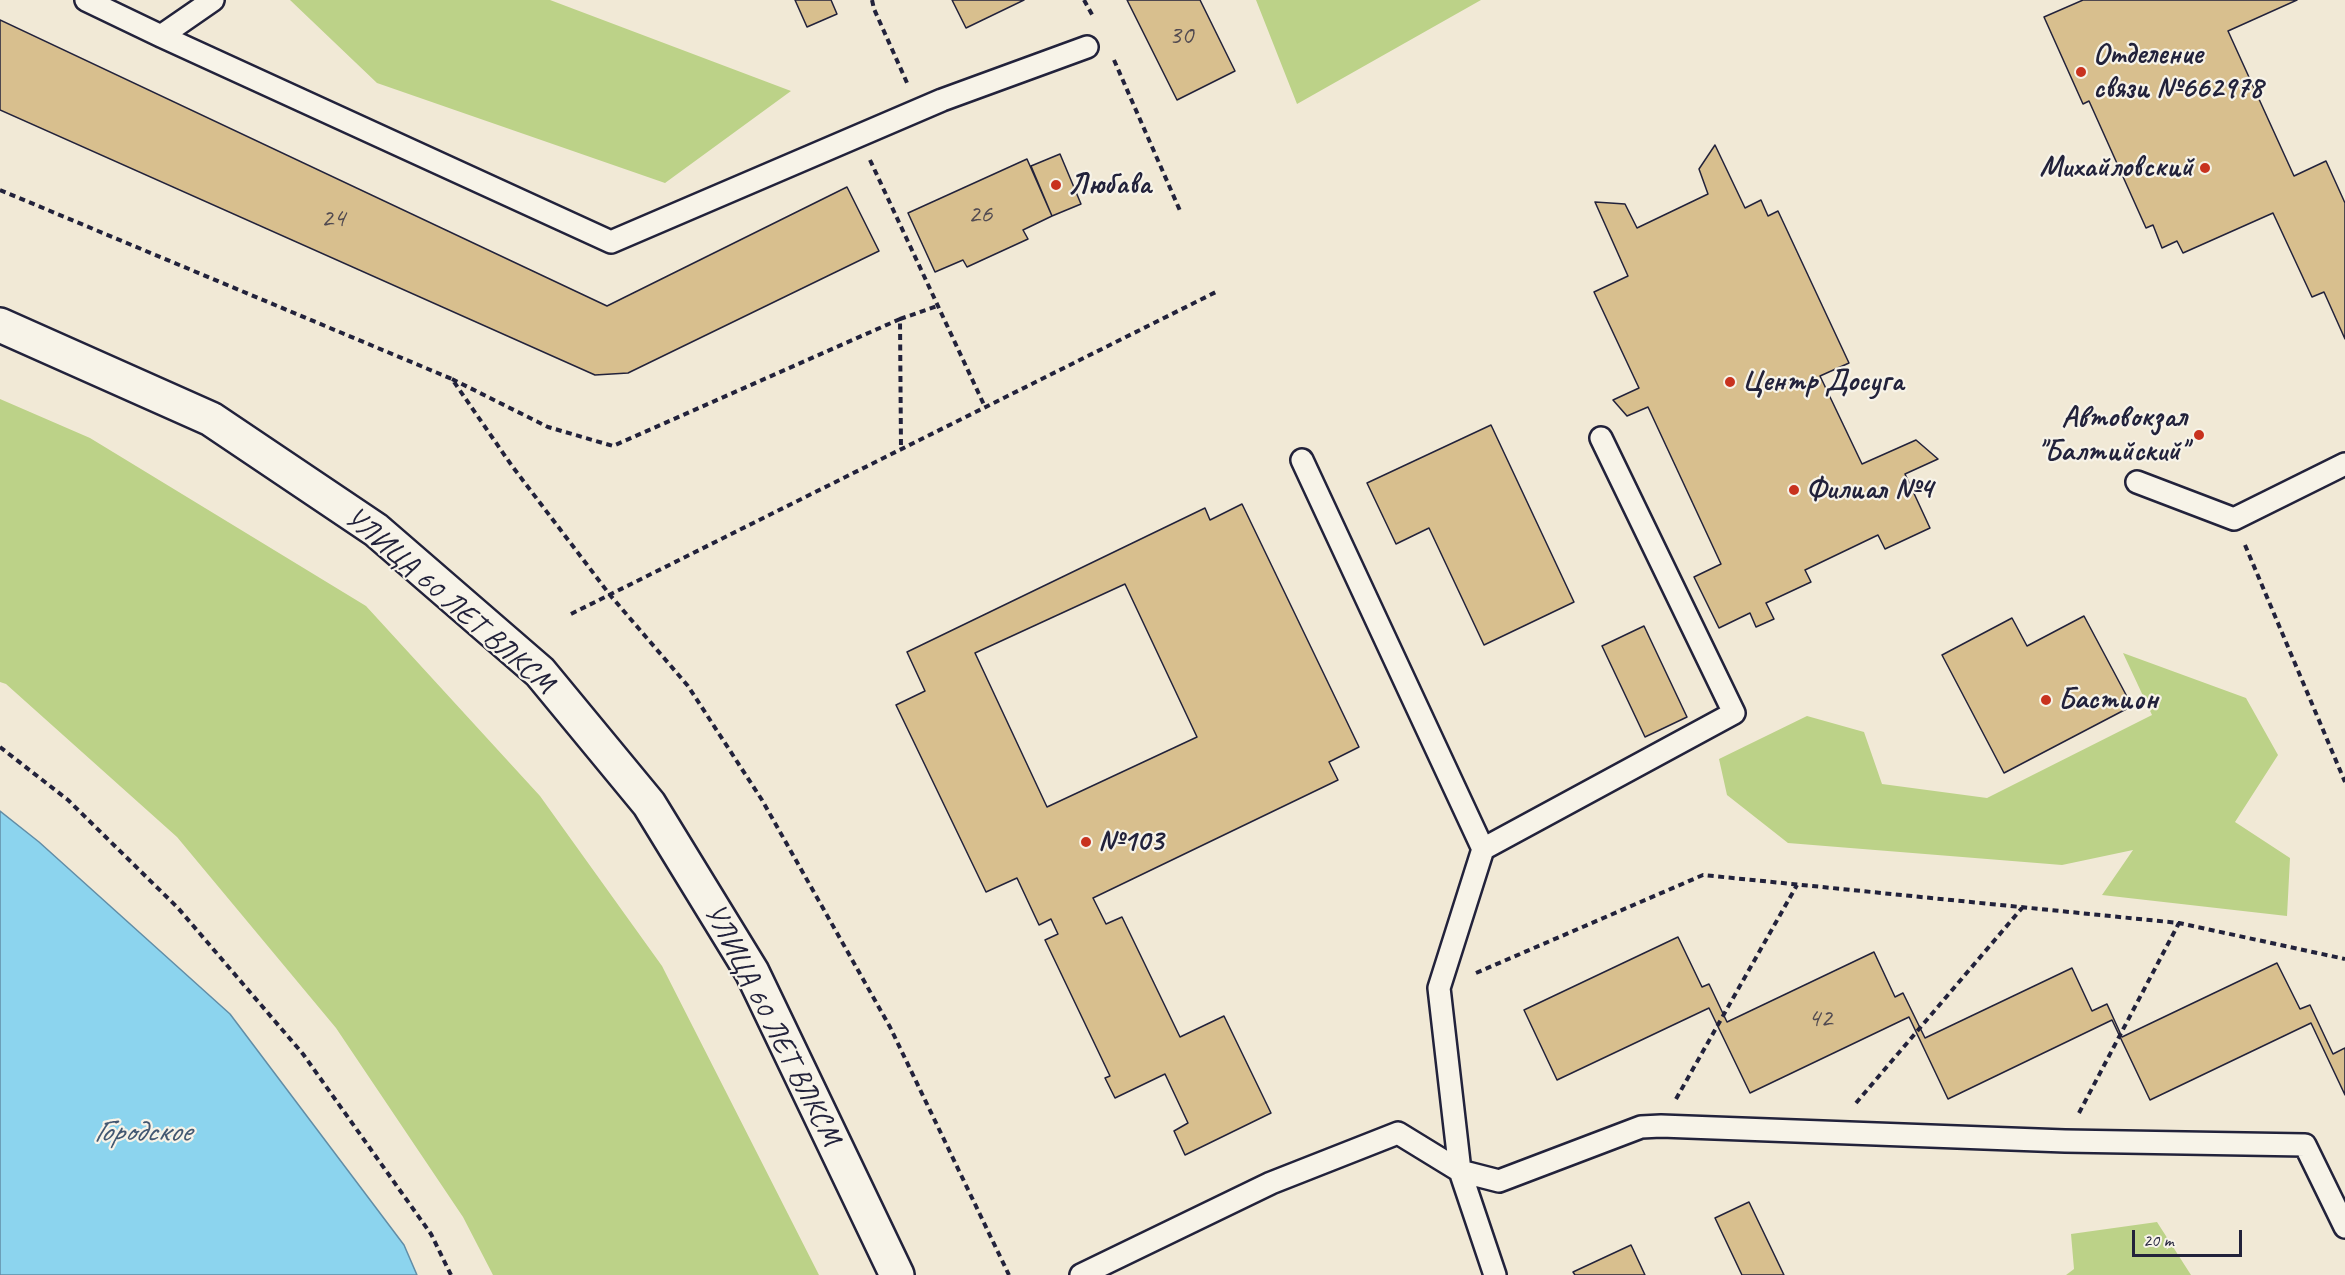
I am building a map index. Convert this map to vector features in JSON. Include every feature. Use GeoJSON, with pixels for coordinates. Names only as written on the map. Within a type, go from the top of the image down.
{"type":"FeatureCollection","features":[{"type":"Feature","properties":{"kind":"street","name":"УЛИЦА 60 ЛЕТ ВЛКСМ"},"geometry":{"type":"LineString","coordinates":[[0,325],[211,419],[376,530],[540,672],[649,804],[752,972],[897,1275]]}},
{"type":"Feature","properties":{"kind":"lane"},"geometry":{"type":"LineString","coordinates":[[86,0],[611,242],[919,110],[1088,47]]}},
{"type":"Feature","properties":{"kind":"lane"},"geometry":{"type":"LineString","coordinates":[[161,36],[213,0]]}},
{"type":"Feature","properties":{"kind":"lane"},"geometry":{"type":"LineString","coordinates":[[1483,849],[1734,713],[1601,438]]}},
{"type":"Feature","properties":{"kind":"lane"},"geometry":{"type":"LineString","coordinates":[[1302,460],[1483,849],[1439,988],[1460,1171],[1495,1275]]}},
{"type":"Feature","properties":{"kind":"lane"},"geometry":{"type":"LineString","coordinates":[[2137,482],[2234,519],[2345,464]]}},
{"type":"Feature","properties":{"kind":"lane"},"geometry":{"type":"LineString","coordinates":[[1081,1275],[1271,1183],[1398,1133],[1460,1171],[1499,1180],[1641,1127],[1661,1126],[2065,1141],[2305,1145],[2345,1227]]}},
{"type":"Feature","properties":{"kind":"path"},"geometry":{"type":"LineString","coordinates":[[873,0],[874,9],[919,110]]}},
{"type":"Feature","properties":{"kind":"path"},"geometry":{"type":"LineString","coordinates":[[1084,0],[1095,20]]}},
{"type":"Feature","properties":{"kind":"path"},"geometry":{"type":"LineString","coordinates":[[1110,51],[1181,213]]}},
{"type":"Feature","properties":{"kind":"path"},"geometry":{"type":"LineString","coordinates":[[859,136],[985,407]]}},
{"type":"Feature","properties":{"kind":"path"},"geometry":{"type":"LineString","coordinates":[[0,190],[452,379],[548,428],[613,446],[900,319],[937,306]]}},
{"type":"Feature","properties":{"kind":"path"},"geometry":{"type":"LineString","coordinates":[[571,614],[1218,291]]}},
{"type":"Feature","properties":{"kind":"path"},"geometry":{"type":"LineString","coordinates":[[900,319],[901,449]]}},
{"type":"Feature","properties":{"kind":"path"},"geometry":{"type":"LineString","coordinates":[[452,379],[512,466],[610,595],[688,686],[762,800],[890,1028],[1009,1275]]}},
{"type":"Feature","properties":{"kind":"path"},"geometry":{"type":"LineString","coordinates":[[2234,519],[2345,782]]}},
{"type":"Feature","properties":{"kind":"path"},"geometry":{"type":"LineString","coordinates":[[0,747],[68,800],[178,908],[208,942],[303,1054],[431,1234],[451,1275]]}},
{"type":"Feature","properties":{"kind":"path"},"geometry":{"type":"LineString","coordinates":[[1439,988],[1703,875],[2179,923],[2345,959]]}},
{"type":"Feature","properties":{"kind":"path"},"geometry":{"type":"LineString","coordinates":[[1661,1126],[1797,885]]}},
{"type":"Feature","properties":{"kind":"path"},"geometry":{"type":"LineString","coordinates":[[1830,1133],[2023,907]]}},
{"type":"Feature","properties":{"kind":"path"},"geometry":{"type":"LineString","coordinates":[[2065,1141],[2179,923]]}},
{"type":"Feature","properties":{"kind":"green space"},"geometry":{"type":"Polygon","coordinates":[[[290,0],[550,0],[791,91],[665,183],[377,83],[290,0]]]}},
{"type":"Feature","properties":{"kind":"green space"},"geometry":{"type":"Polygon","coordinates":[[[1256,0],[1481,0],[1297,104],[1256,0]]]}},
{"type":"Feature","properties":{"kind":"green space"},"geometry":{"type":"Polygon","coordinates":[[[0,399],[90,438],[366,606],[540,796],[662,966],[819,1275],[493,1275],[463,1217],[336,1028],[177,837],[6,684],[0,682],[0,399]]]}},
{"type":"Feature","properties":{"kind":"green space"},"geometry":{"type":"Polygon","coordinates":[[[2123,653],[2246,698],[2278,755],[2235,822],[2290,858],[2287,916],[2102,895],[2133,850],[2062,865],[1788,843],[1727,795],[1719,759],[1807,716],[1864,732],[1882,784],[1987,798],[2152,715],[2123,653]]]}},
{"type":"Feature","properties":{"kind":"green space"},"geometry":{"type":"Polygon","coordinates":[[[2157,1222],[2191,1275],[2066,1275],[2074,1269],[2071,1234],[2157,1222]]]}},
{"type":"Feature","properties":{"kind":"water","name":"Городское"},"geometry":{"type":"Polygon","coordinates":[[[0,811],[39,842],[230,1014],[404,1245],[417,1275],[0,1275],[0,811]]]}},
{"type":"Feature","properties":{"kind":"building"},"geometry":{"type":"Polygon","coordinates":[[[795,0],[831,0],[837,14],[807,27],[795,0]]]}},
{"type":"Feature","properties":{"kind":"building"},"geometry":{"type":"Polygon","coordinates":[[[952,0],[1024,0],[966,28],[952,0]]]}},
{"type":"Feature","properties":{"kind":"building"},"geometry":{"type":"Polygon","coordinates":[[[1127,0],[1200,0],[1235,71],[1177,100],[1127,0]]]}},
{"type":"Feature","properties":{"kind":"building","name":"Михайловский"},"geometry":{"type":"Polygon","coordinates":[[[2083,0],[2297,0],[2228,31],[2294,176],[2326,161],[2345,203],[2345,339],[2324,292],[2312,297],[2273,213],[2183,253],[2177,241],[2162,248],[2153,225],[2146,228],[2089,101],[2083,104],[2044,17],[2083,0]]]}},
{"type":"Feature","properties":{"kind":"building"},"geometry":{"type":"Polygon","coordinates":[[[0,20],[607,306],[847,187],[879,251],[628,373],[595,375],[0,110],[0,20]]]}},
{"type":"Feature","properties":{"kind":"building","name":"Центр Досуга"},"geometry":{"type":"Polygon","coordinates":[[[1715,145],[1745,208],[1761,200],[1768,216],[1778,211],[1849,363],[1820,376],[1862,464],[1916,440],[1938,459],[1905,474],[1930,528],[1885,549],[1878,535],[1805,570],[1811,582],[1766,603],[1774,619],[1756,627],[1750,613],[1719,628],[1694,577],[1721,564],[1648,407],[1627,416],[1613,400],[1639,388],[1594,292],[1628,276],[1595,202],[1625,204],[1637,228],[1708,194],[1699,169],[1715,145]]]}},
{"type":"Feature","properties":{"kind":"building","name":"Любава"},"geometry":{"type":"Polygon","coordinates":[[[1060,154],[1081,204],[1052,216],[1031,166],[1060,154]]]}},
{"type":"Feature","properties":{"kind":"building"},"geometry":{"type":"Polygon","coordinates":[[[1027,159],[1052,216],[1023,230],[1028,239],[967,267],[963,260],[935,272],[908,213],[1027,159]]]}},
{"type":"Feature","properties":{"kind":"building"},"geometry":{"type":"Polygon","coordinates":[[[1491,425],[1574,602],[1484,645],[1429,528],[1396,544],[1367,483],[1491,425]]]}},
{"type":"Feature","properties":{"kind":"building","name":"№103"},"geometry":{"type":"Polygon","coordinates":[[[1242,504],[1359,747],[1329,762],[1338,780],[1093,898],[1106,924],[1122,917],[1180,1037],[1224,1016],[1271,1113],[1185,1155],[1174,1131],[1188,1123],[1165,1074],[1115,1098],[1105,1078],[1110,1076],[1045,940],[1058,934],[1051,919],[1039,925],[1017,878],[986,892],[896,705],[925,691],[907,652],[1205,508],[1210,520],[1242,504]],[[1125,584],[975,653],[1047,807],[1197,737],[1125,584]]]}},
{"type":"Feature","properties":{"kind":"building"},"geometry":{"type":"Polygon","coordinates":[[[2084,616],[2132,706],[2004,773],[1942,655],[2012,618],[2027,646],[2084,616]]]}},
{"type":"Feature","properties":{"kind":"building"},"geometry":{"type":"Polygon","coordinates":[[[1644,626],[1687,717],[1645,737],[1602,646],[1644,626]]]}},
{"type":"Feature","properties":{"kind":"building"},"geometry":{"type":"Polygon","coordinates":[[[1678,937],[1702,987],[1709,984],[1727,1022],[1874,952],[1895,997],[1903,993],[1925,1038],[2072,968],[2092,1011],[2107,1004],[2122,1037],[2277,963],[2300,1009],[2310,1005],[2333,1054],[2345,1048],[2345,1095],[2311,1023],[2150,1100],[2112,1020],[1948,1099],[1909,1017],[1750,1093],[1709,1008],[1557,1080],[1524,1010],[1678,937]]]}},
{"type":"Feature","properties":{"kind":"building"},"geometry":{"type":"Polygon","coordinates":[[[1749,1202],[1784,1275],[1742,1275],[1715,1218],[1749,1202]]]}},
{"type":"Feature","properties":{"kind":"building"},"geometry":{"type":"Polygon","coordinates":[[[1631,1245],[1645,1275],[1575,1275],[1573,1272],[1631,1245]]]}},
{"type":"Feature","properties":{"kind":"place","name":"Отделение связи №662978"},"geometry":{"type":"Point","coordinates":[2081,72]}},
{"type":"Feature","properties":{"kind":"place","name":"Михайловский"},"geometry":{"type":"Point","coordinates":[2205,168]}},
{"type":"Feature","properties":{"kind":"place","name":"Любава"},"geometry":{"type":"Point","coordinates":[1056,185]}},
{"type":"Feature","properties":{"kind":"place","name":"Центр Досуга"},"geometry":{"type":"Point","coordinates":[1730,382]}},
{"type":"Feature","properties":{"kind":"place","name":"Автовокзал \"Балтийский\""},"geometry":{"type":"Point","coordinates":[2199,435]}},
{"type":"Feature","properties":{"kind":"place","name":"Филиал №4"},"geometry":{"type":"Point","coordinates":[1794,490]}},
{"type":"Feature","properties":{"kind":"place","name":"Бастион"},"geometry":{"type":"Point","coordinates":[2046,700]}},
{"type":"Feature","properties":{"kind":"place","name":"№103"},"geometry":{"type":"Point","coordinates":[1086,842]}}]}
